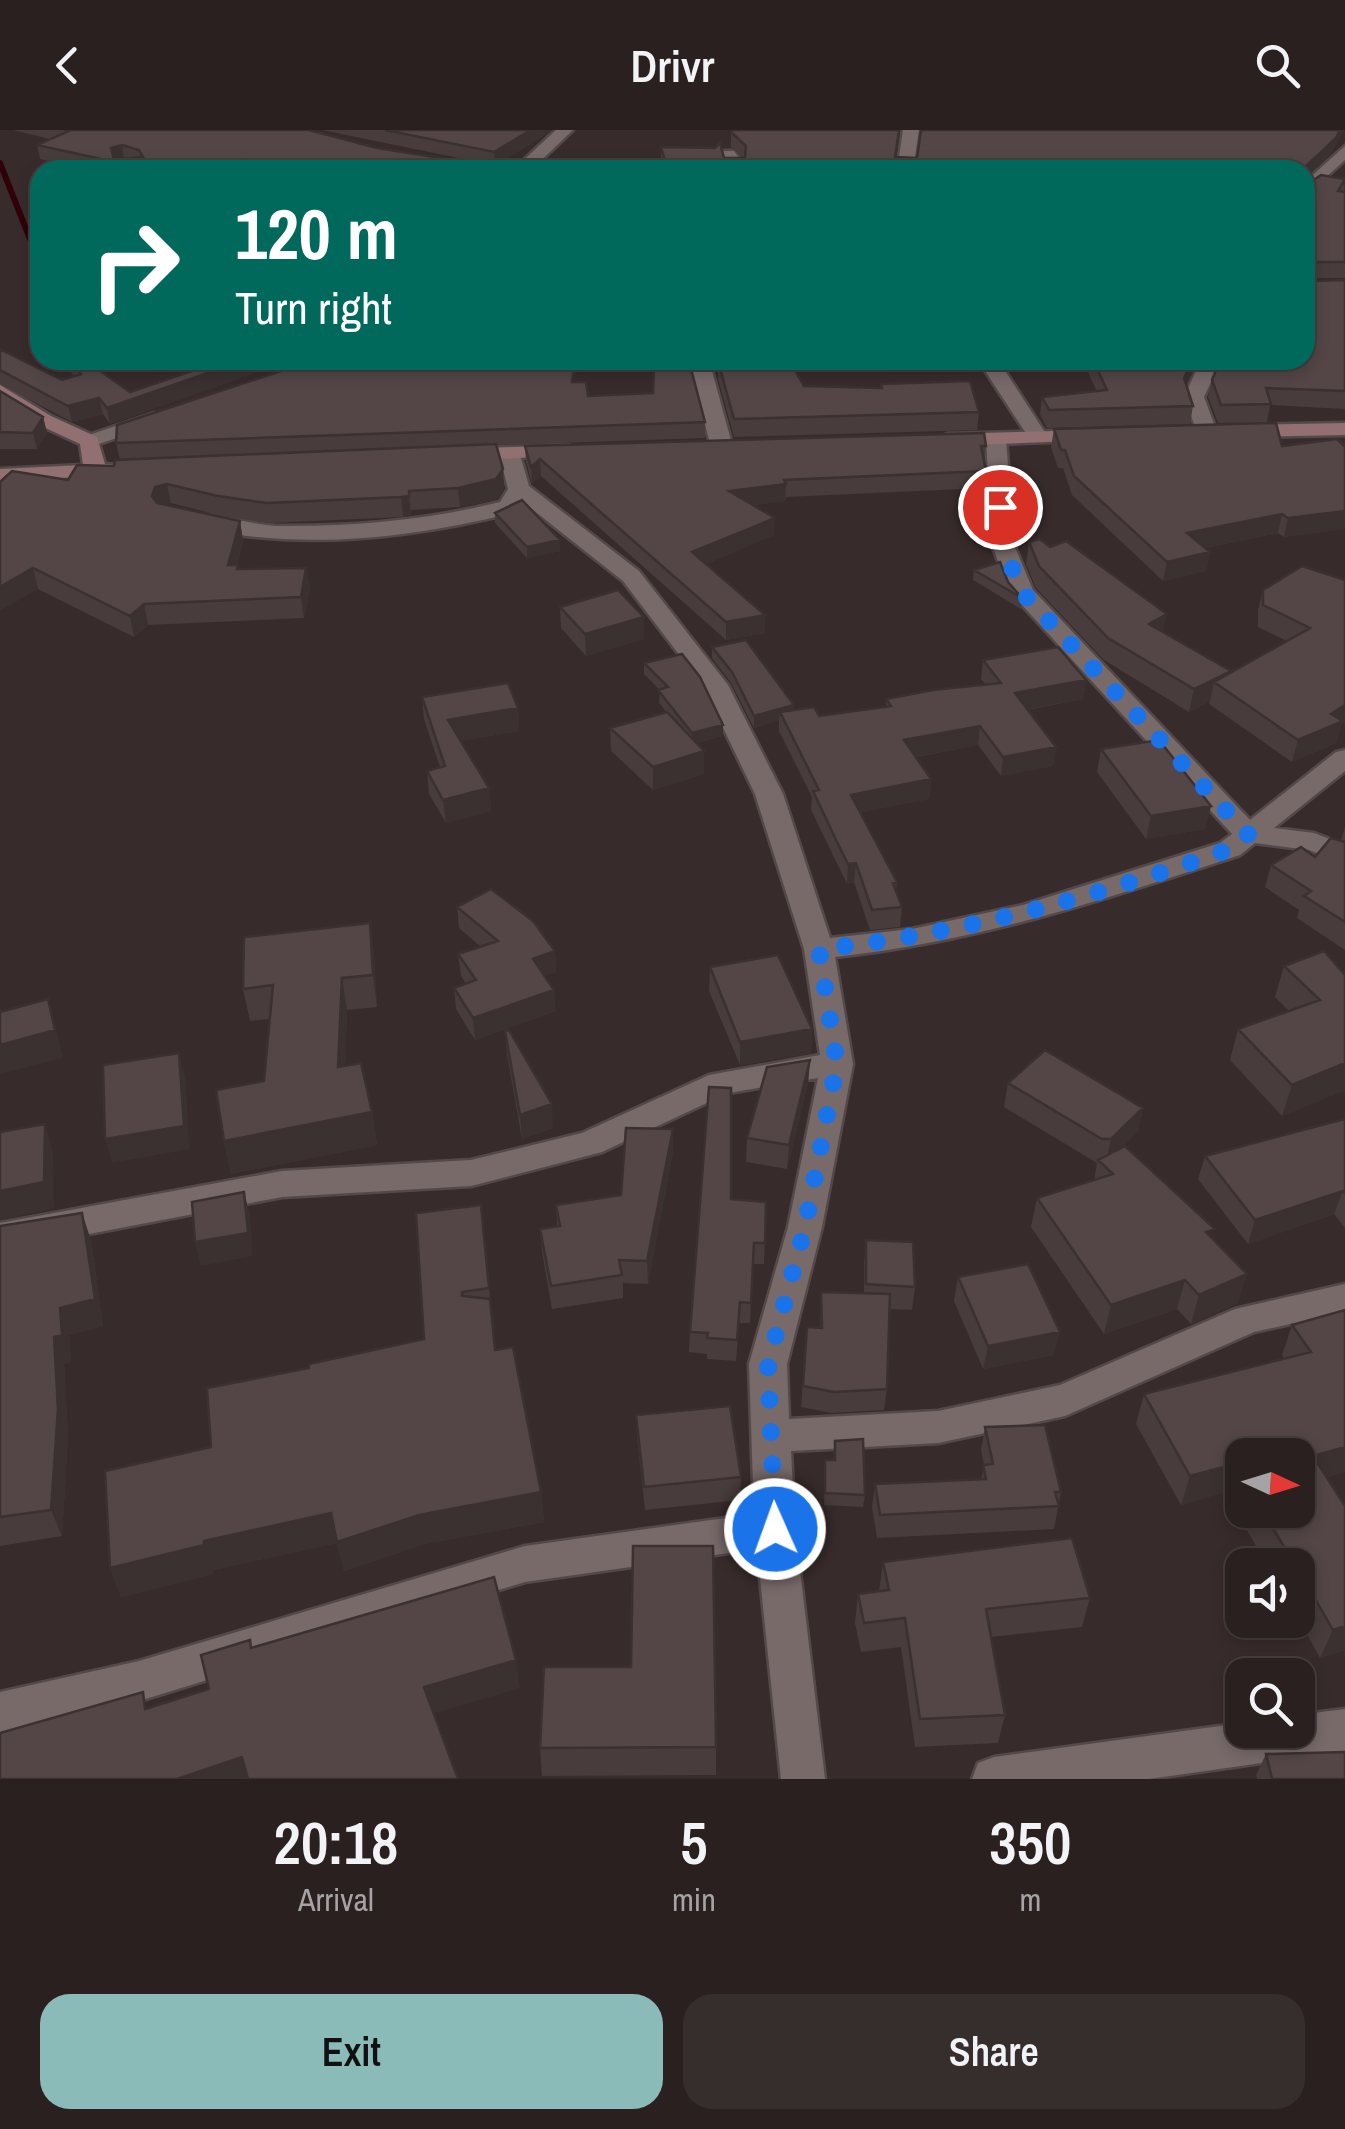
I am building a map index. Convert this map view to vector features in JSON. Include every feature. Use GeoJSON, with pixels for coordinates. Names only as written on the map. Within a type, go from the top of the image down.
{"type":"FeatureCollection","features":[{"type":"Feature","properties":{"kind":"main road"},"geometry":{"type":"LineString","coordinates":[[0,391],[44,420],[90,441],[95,471]]}},
{"type":"Feature","properties":{"kind":"main road"},"geometry":{"type":"LineString","coordinates":[[1198,432],[1345,429]]}},
{"type":"Feature","properties":{"kind":"main road"},"geometry":{"type":"LineString","coordinates":[[918,441],[1113,435]]}},
{"type":"Feature","properties":{"kind":"main road"},"geometry":{"type":"LineString","coordinates":[[431,456],[587,451]]}},
{"type":"Feature","properties":{"kind":"main road"},"geometry":{"type":"LineString","coordinates":[[0,475],[135,469]]}},
{"type":"Feature","properties":{"kind":"street"},"geometry":{"type":"LineString","coordinates":[[531,160],[565,130]]}},
{"type":"Feature","properties":{"kind":"street"},"geometry":{"type":"LineString","coordinates":[[907,160],[911,130]]}},
{"type":"Feature","properties":{"kind":"street"},"geometry":{"type":"LineString","coordinates":[[1315,181],[1345,151]]}},
{"type":"Feature","properties":{"kind":"street"},"geometry":{"type":"LineString","coordinates":[[702,370],[722,448]]}},
{"type":"Feature","properties":{"kind":"street"},"geometry":{"type":"LineString","coordinates":[[994,370],[1038,437]]}},
{"type":"Feature","properties":{"kind":"street"},"geometry":{"type":"LineString","coordinates":[[1198,432],[1194,397],[1206,370]]}},
{"type":"Feature","properties":{"kind":"street"},"geometry":{"type":"LineString","coordinates":[[90,441],[172,413]]}},
{"type":"Feature","properties":{"kind":"street"},"geometry":{"type":"LineString","coordinates":[[996,438],[1003,545],[1022,592],[1248,834],[1314,842],[1345,855]]}},
{"type":"Feature","properties":{"kind":"street"},"geometry":{"type":"LineString","coordinates":[[510,453],[519,489],[631,576],[716,684],[769,794],[819,949],[837,1064],[805,1227],[768,1364],[775,1529],[803,1779]]}},
{"type":"Feature","properties":{"kind":"street"},"geometry":{"type":"LineString","coordinates":[[170,514],[244,531],[345,528],[484,514],[509,506],[519,489]]}},
{"type":"Feature","properties":{"kind":"street"},"geometry":{"type":"LineString","coordinates":[[819,949],[912,939],[1028,914],[1230,849],[1345,758]]}},
{"type":"Feature","properties":{"kind":"street"},"geometry":{"type":"LineString","coordinates":[[0,1237],[282,1184],[471,1173],[590,1143],[720,1083],[837,1064]]}},
{"type":"Feature","properties":{"kind":"street"},"geometry":{"type":"LineString","coordinates":[[772,1436],[938,1426],[1066,1400],[1248,1319],[1345,1298]]}},
{"type":"Feature","properties":{"kind":"street"},"geometry":{"type":"LineString","coordinates":[[0,1713],[140,1681],[525,1564],[775,1529]]}},
{"type":"Feature","properties":{"kind":"street"},"geometry":{"type":"LineString","coordinates":[[994,1779],[1345,1730]]}},
{"type":"Feature","properties":{"kind":"building"},"geometry":{"type":"Polygon","coordinates":[[[64,130],[309,130],[377,148],[454,160],[244,159],[241,160],[114,160],[106,160],[37,145],[69,131],[64,130]],[[122,145],[111,148],[114,160],[143,157],[139,150],[122,145]]]}},
{"type":"Feature","properties":{"kind":"building"},"geometry":{"type":"Polygon","coordinates":[[[385,130],[531,130],[494,152],[385,130]]]}},
{"type":"Feature","properties":{"kind":"building"},"geometry":{"type":"Polygon","coordinates":[[[899,130],[895,157],[917,158],[921,130],[1340,130],[1312,160],[665,160],[661,147],[715,148],[720,143],[724,158],[745,158],[746,146],[731,132],[899,130]]]}},
{"type":"Feature","properties":{"kind":"building"},"geometry":{"type":"Polygon","coordinates":[[[1321,175],[1345,179],[1338,191],[1345,192],[1345,262],[1315,262],[1315,179],[1321,175]]]}},
{"type":"Feature","properties":{"kind":"building"},"geometry":{"type":"Polygon","coordinates":[[[1345,280],[1345,391],[1266,388],[1271,404],[1221,405],[1212,380],[1216,370],[1315,370],[1315,281],[1345,280]]]}},
{"type":"Feature","properties":{"kind":"building"},"geometry":{"type":"Polygon","coordinates":[[[0,349],[30,364],[30,370],[42,370],[62,380],[81,374],[78,370],[99,370],[130,392],[195,370],[216,370],[107,408],[99,398],[68,406],[0,370],[0,349]]]}},
{"type":"Feature","properties":{"kind":"building"},"geometry":{"type":"Polygon","coordinates":[[[284,370],[574,370],[572,382],[586,382],[588,396],[653,393],[654,370],[691,370],[705,422],[116,443],[117,425],[284,370]]]}},
{"type":"Feature","properties":{"kind":"building"},"geometry":{"type":"Polygon","coordinates":[[[720,370],[795,370],[804,386],[882,388],[881,384],[970,381],[979,412],[734,419],[720,370]]]}},
{"type":"Feature","properties":{"kind":"building"},"geometry":{"type":"Polygon","coordinates":[[[1098,370],[1188,370],[1184,378],[1193,406],[1049,410],[1042,397],[1107,390],[1098,370]]]}},
{"type":"Feature","properties":{"kind":"building"},"geometry":{"type":"Polygon","coordinates":[[[0,391],[43,417],[33,433],[0,432],[0,391]]]}},
{"type":"Feature","properties":{"kind":"building"},"geometry":{"type":"Polygon","coordinates":[[[1276,423],[1282,446],[1337,439],[1345,447],[1345,511],[1288,518],[1282,514],[1187,533],[1210,552],[1167,562],[1074,476],[1054,429],[1276,423]]]}},
{"type":"Feature","properties":{"kind":"building"},"geometry":{"type":"Polygon","coordinates":[[[984,433],[986,446],[981,446],[986,471],[784,480],[786,484],[729,491],[775,518],[692,552],[765,615],[726,622],[540,459],[531,467],[525,446],[984,433]]]}},
{"type":"Feature","properties":{"kind":"building"},"geometry":{"type":"Polygon","coordinates":[[[496,444],[503,469],[496,479],[458,488],[409,491],[409,496],[267,503],[167,484],[155,487],[152,496],[157,503],[240,521],[228,565],[238,565],[237,569],[306,568],[301,597],[144,604],[130,616],[33,568],[0,587],[0,482],[12,471],[68,480],[77,465],[114,466],[115,460],[496,444]]]}},
{"type":"Feature","properties":{"kind":"building"},"geometry":{"type":"Polygon","coordinates":[[[522,500],[560,540],[527,547],[495,513],[522,500]]]}},
{"type":"Feature","properties":{"kind":"building"},"geometry":{"type":"Polygon","coordinates":[[[1040,539],[1050,547],[1066,541],[1167,614],[1149,624],[1231,671],[1194,689],[1108,638],[1039,566],[1029,542],[1040,539]]]}},
{"type":"Feature","properties":{"kind":"building"},"geometry":{"type":"Polygon","coordinates":[[[1000,562],[1008,582],[1022,598],[974,570],[1000,562]]]}},
{"type":"Feature","properties":{"kind":"building"},"geometry":{"type":"Polygon","coordinates":[[[1302,566],[1345,580],[1345,705],[1331,714],[1343,721],[1298,740],[1214,682],[1310,628],[1263,605],[1263,590],[1302,566]]]}},
{"type":"Feature","properties":{"kind":"building"},"geometry":{"type":"Polygon","coordinates":[[[618,590],[644,617],[585,634],[560,607],[618,590]]]}},
{"type":"Feature","properties":{"kind":"building"},"geometry":{"type":"Polygon","coordinates":[[[746,640],[794,705],[754,716],[732,672],[712,647],[746,640]]]}},
{"type":"Feature","properties":{"kind":"building"},"geometry":{"type":"Polygon","coordinates":[[[1058,647],[1086,680],[1015,693],[1056,747],[1003,757],[980,726],[904,740],[931,779],[851,795],[897,882],[893,883],[902,907],[872,910],[856,863],[848,864],[813,791],[819,790],[780,712],[814,707],[819,716],[891,706],[886,699],[933,690],[1001,683],[983,660],[1058,647]]]}},
{"type":"Feature","properties":{"kind":"building"},"geometry":{"type":"Polygon","coordinates":[[[682,654],[700,677],[723,725],[692,733],[658,690],[668,687],[644,663],[682,654]]]}},
{"type":"Feature","properties":{"kind":"building"},"geometry":{"type":"Polygon","coordinates":[[[508,683],[518,708],[448,720],[489,788],[443,800],[427,771],[445,766],[422,697],[508,683]]]}},
{"type":"Feature","properties":{"kind":"building"},"geometry":{"type":"Polygon","coordinates":[[[667,712],[704,751],[653,767],[610,728],[667,712]]]}},
{"type":"Feature","properties":{"kind":"building"},"geometry":{"type":"Polygon","coordinates":[[[1159,740],[1211,806],[1151,816],[1101,749],[1159,740]]]}},
{"type":"Feature","properties":{"kind":"building"},"geometry":{"type":"Polygon","coordinates":[[[1331,838],[1345,842],[1345,922],[1304,896],[1311,891],[1271,865],[1301,847],[1315,857],[1331,838]]]}},
{"type":"Feature","properties":{"kind":"building"},"geometry":{"type":"Polygon","coordinates":[[[491,889],[533,921],[555,951],[533,959],[554,990],[473,1018],[454,988],[476,980],[458,954],[498,941],[457,907],[491,889]]]}},
{"type":"Feature","properties":{"kind":"building"},"geometry":{"type":"Polygon","coordinates":[[[370,923],[373,975],[342,978],[338,1067],[361,1063],[372,1112],[224,1141],[216,1090],[264,1081],[273,985],[243,989],[244,937],[370,923]]]}},
{"type":"Feature","properties":{"kind":"building"},"geometry":{"type":"Polygon","coordinates":[[[1324,951],[1345,975],[1345,1063],[1292,1085],[1238,1029],[1320,1000],[1284,966],[1324,951]]]}},
{"type":"Feature","properties":{"kind":"building"},"geometry":{"type":"Polygon","coordinates":[[[778,955],[812,1029],[740,1042],[710,967],[778,955]]]}},
{"type":"Feature","properties":{"kind":"building"},"geometry":{"type":"Polygon","coordinates":[[[48,999],[55,1030],[0,1045],[0,1012],[48,999]]]}},
{"type":"Feature","properties":{"kind":"building"},"geometry":{"type":"Polygon","coordinates":[[[509,1030],[552,1104],[520,1115],[505,1031],[509,1030]]]}},
{"type":"Feature","properties":{"kind":"building"},"geometry":{"type":"Polygon","coordinates":[[[1045,1050],[1143,1108],[1111,1139],[1102,1139],[1008,1083],[1045,1050]]]}},
{"type":"Feature","properties":{"kind":"building"},"geometry":{"type":"Polygon","coordinates":[[[179,1053],[184,1126],[105,1139],[103,1065],[179,1053]]]}},
{"type":"Feature","properties":{"kind":"building"},"geometry":{"type":"Polygon","coordinates":[[[810,1060],[789,1145],[747,1138],[767,1067],[810,1060]]]}},
{"type":"Feature","properties":{"kind":"building"},"geometry":{"type":"Polygon","coordinates":[[[709,1087],[731,1088],[731,1199],[766,1202],[765,1243],[754,1243],[751,1303],[740,1302],[737,1340],[707,1338],[708,1333],[690,1332],[709,1087]]]}},
{"type":"Feature","properties":{"kind":"building"},"geometry":{"type":"Polygon","coordinates":[[[1345,1119],[1345,1193],[1255,1220],[1205,1156],[1345,1119]]]}},
{"type":"Feature","properties":{"kind":"building"},"geometry":{"type":"Polygon","coordinates":[[[45,1124],[44,1182],[0,1191],[0,1132],[45,1124]]]}},
{"type":"Feature","properties":{"kind":"building"},"geometry":{"type":"Polygon","coordinates":[[[626,1128],[673,1129],[647,1261],[619,1260],[622,1275],[551,1286],[540,1229],[560,1226],[556,1205],[621,1195],[626,1128]]]}},
{"type":"Feature","properties":{"kind":"building"},"geometry":{"type":"Polygon","coordinates":[[[1125,1146],[1215,1229],[1206,1232],[1247,1274],[1199,1295],[1185,1280],[1111,1305],[1037,1198],[1113,1174],[1098,1160],[1125,1146]]]}},
{"type":"Feature","properties":{"kind":"building"},"geometry":{"type":"Polygon","coordinates":[[[244,1192],[248,1233],[195,1242],[192,1202],[244,1192]]]}},
{"type":"Feature","properties":{"kind":"building"},"geometry":{"type":"Polygon","coordinates":[[[481,1205],[489,1288],[462,1292],[462,1296],[490,1299],[495,1350],[513,1347],[541,1492],[419,1515],[337,1542],[331,1513],[204,1541],[204,1545],[110,1568],[105,1471],[211,1447],[207,1388],[424,1339],[416,1213],[481,1205]]]}},
{"type":"Feature","properties":{"kind":"building"},"geometry":{"type":"Polygon","coordinates":[[[82,1213],[95,1299],[60,1308],[62,1335],[54,1337],[58,1409],[51,1510],[0,1517],[0,1226],[82,1213]]]}},
{"type":"Feature","properties":{"kind":"building"},"geometry":{"type":"Polygon","coordinates":[[[866,1240],[913,1242],[915,1287],[866,1284],[866,1240]]]}},
{"type":"Feature","properties":{"kind":"building"},"geometry":{"type":"Polygon","coordinates":[[[1028,1264],[1060,1332],[988,1346],[958,1277],[1028,1264]]]}},
{"type":"Feature","properties":{"kind":"building"},"geometry":{"type":"Polygon","coordinates":[[[821,1292],[890,1294],[887,1389],[834,1392],[803,1386],[807,1327],[822,1328],[821,1292]]]}},
{"type":"Feature","properties":{"kind":"building"},"geometry":{"type":"Polygon","coordinates":[[[1345,1310],[1345,1447],[1315,1455],[1315,1438],[1225,1438],[1225,1467],[1190,1476],[1144,1394],[1311,1352],[1292,1325],[1345,1310]]]}},
{"type":"Feature","properties":{"kind":"building"},"geometry":{"type":"Polygon","coordinates":[[[730,1406],[741,1477],[644,1487],[636,1415],[730,1406]]]}},
{"type":"Feature","properties":{"kind":"building"},"geometry":{"type":"Polygon","coordinates":[[[1045,1425],[1061,1492],[1055,1492],[1059,1506],[880,1515],[875,1484],[986,1479],[983,1465],[993,1464],[985,1427],[1045,1425]]]}},
{"type":"Feature","properties":{"kind":"building"},"geometry":{"type":"Polygon","coordinates":[[[863,1439],[865,1495],[825,1493],[825,1460],[835,1460],[835,1441],[863,1439]]]}},
{"type":"Feature","properties":{"kind":"building"},"geometry":{"type":"Polygon","coordinates":[[[1315,1459],[1345,1506],[1345,1626],[1333,1630],[1315,1599],[1315,1548],[1285,1548],[1273,1528],[1315,1528],[1315,1459]]]}},
{"type":"Feature","properties":{"kind":"building"},"geometry":{"type":"Polygon","coordinates":[[[1072,1538],[1090,1598],[986,1609],[1005,1715],[920,1719],[905,1618],[864,1623],[858,1594],[889,1590],[883,1562],[1072,1538]]]}},
{"type":"Feature","properties":{"kind":"building"},"geometry":{"type":"Polygon","coordinates":[[[633,1546],[713,1546],[716,1747],[540,1748],[544,1667],[631,1667],[633,1546]]]}},
{"type":"Feature","properties":{"kind":"building"},"geometry":{"type":"Polygon","coordinates":[[[494,1577],[516,1660],[424,1687],[458,1779],[248,1779],[242,1757],[177,1779],[0,1779],[0,1733],[143,1692],[145,1709],[209,1689],[201,1655],[250,1640],[251,1648],[494,1577]]]}},
{"type":"Feature","properties":{"kind":"building"},"geometry":{"type":"Polygon","coordinates":[[[1345,1752],[1345,1779],[1272,1779],[1266,1754],[1345,1752]]]}},
{"type":"Feature","properties":{"kind":"waterway"},"geometry":{"type":"LineString","coordinates":[[0,163],[30,239]]}},
{"type":"Feature","properties":{"kind":"route"},"geometry":{"type":"LineString","coordinates":[[775,1529],[768,1364],[805,1227],[837,1064],[819,949],[912,939],[1028,914],[1230,849],[1248,834],[1184,770],[1022,592],[1003,545],[1000,507]]}}]}
